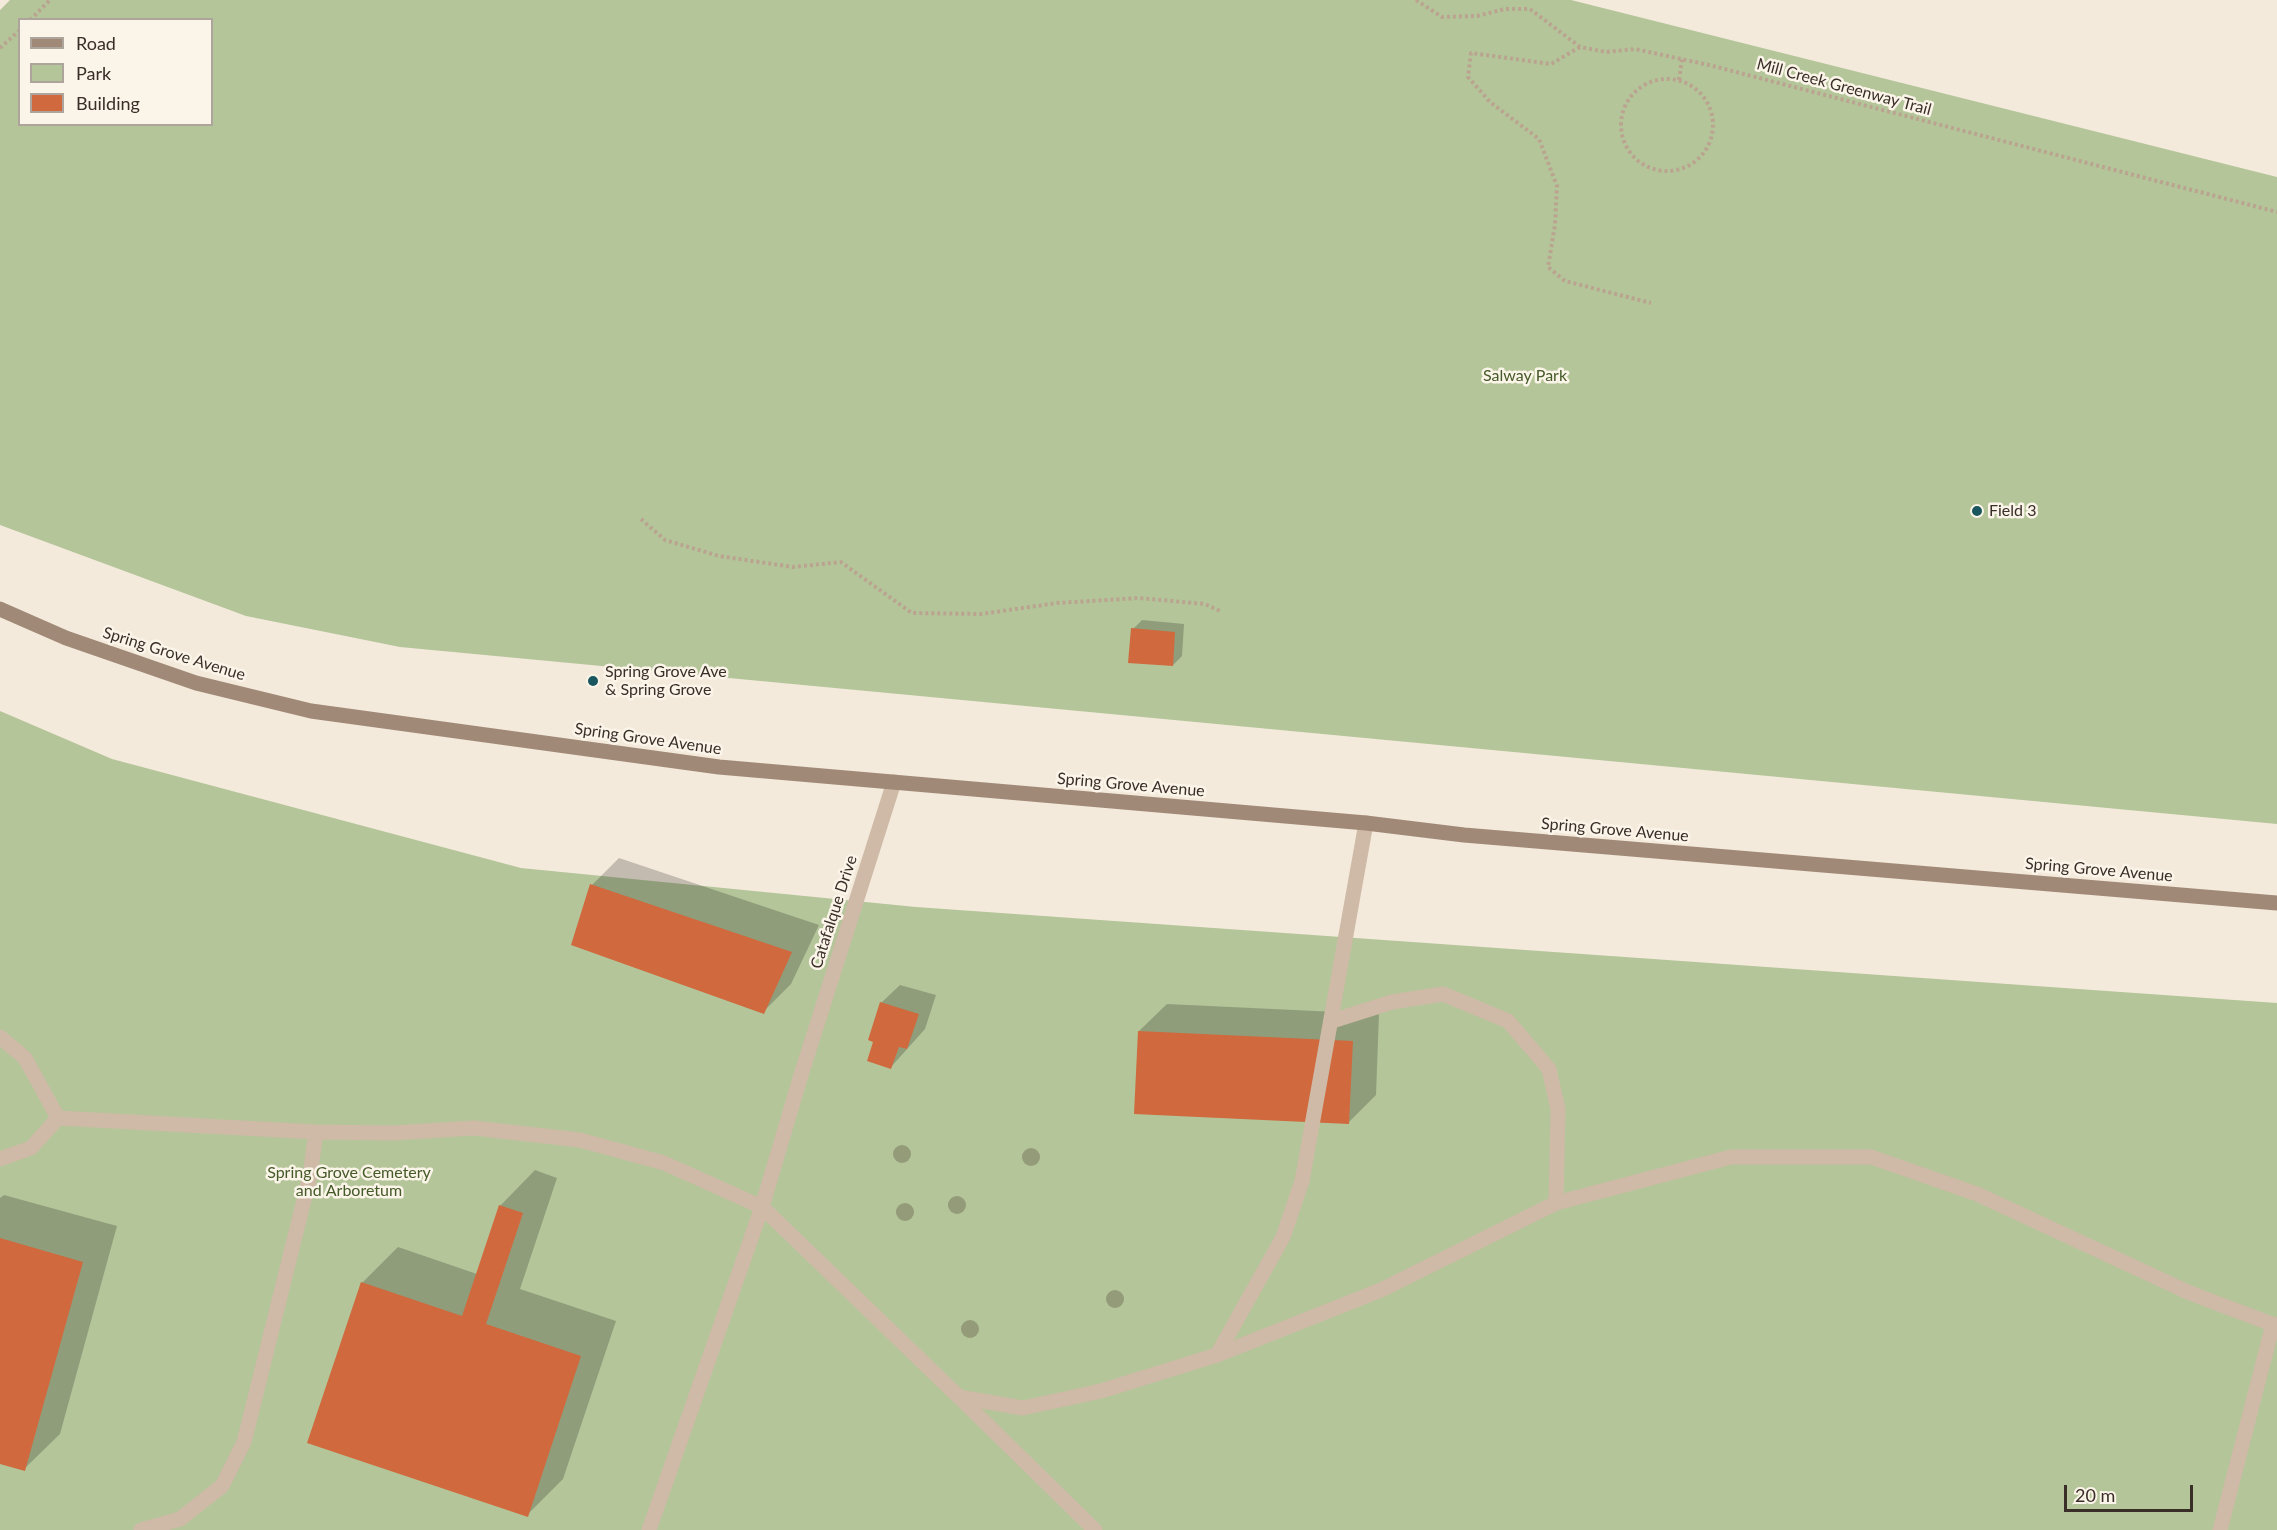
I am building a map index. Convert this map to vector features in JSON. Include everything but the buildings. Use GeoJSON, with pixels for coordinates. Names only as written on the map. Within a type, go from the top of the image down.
{"type":"FeatureCollection","features":[{"type":"Feature","properties":{"kind":"main road","name":"Spring Grove Avenue"},"geometry":{"type":"LineString","coordinates":[[0,609],[66,638],[196,683],[311,711],[719,767],[1366,823],[1464,835],[2277,903]]}},
{"type":"Feature","properties":{"kind":"street","name":"Catafalque Drive"},"geometry":{"type":"LineString","coordinates":[[649,1530],[762,1207],[807,1053],[894,782]]}},
{"type":"Feature","properties":{"kind":"street"},"geometry":{"type":"LineString","coordinates":[[1217,1355],[1283,1238],[1302,1181],[1366,823]]}},
{"type":"Feature","properties":{"kind":"street"},"geometry":{"type":"LineString","coordinates":[[1332,1022],[1392,1002],[1443,994],[1508,1021],[1549,1069],[1558,1109],[1556,1203]]}},
{"type":"Feature","properties":{"kind":"street"},"geometry":{"type":"LineString","coordinates":[[0,1037],[25,1058],[58,1118]]}},
{"type":"Feature","properties":{"kind":"street"},"geometry":{"type":"LineString","coordinates":[[58,1118],[316,1132],[393,1133],[474,1128],[580,1140],[664,1163],[762,1207],[1095,1530]]}},
{"type":"Feature","properties":{"kind":"street"},"geometry":{"type":"LineString","coordinates":[[0,1159],[31,1148],[58,1118]]}},
{"type":"Feature","properties":{"kind":"street"},"geometry":{"type":"LineString","coordinates":[[141,1530],[180,1519],[222,1486],[244,1442],[310,1176],[316,1132]]}},
{"type":"Feature","properties":{"kind":"street"},"geometry":{"type":"LineString","coordinates":[[959,1397],[1023,1408],[1101,1391],[1217,1355],[1381,1290],[1556,1203],[1731,1156],[1871,1157],[1977,1194],[2190,1293],[2275,1325],[2220,1530]]}},
{"type":"Feature","properties":{"kind":"path"},"geometry":{"type":"LineString","coordinates":[[32,18],[50,0]]}},
{"type":"Feature","properties":{"kind":"path","name":"Mill Creek Greenway Trail"},"geometry":{"type":"LineString","coordinates":[[1416,0],[1442,17],[1477,16],[1505,9],[1530,9],[1580,47],[1606,52],[1635,49],[1682,59],[2277,212]]}},
{"type":"Feature","properties":{"kind":"path"},"geometry":{"type":"LineString","coordinates":[[0,48],[18,32]]}},
{"type":"Feature","properties":{"kind":"path"},"geometry":{"type":"LineString","coordinates":[[1580,47],[1551,64],[1471,52],[1468,77],[1490,102],[1539,139],[1557,186],[1555,225],[1548,267],[1565,281],[1651,303]]}},
{"type":"Feature","properties":{"kind":"path"},"geometry":{"type":"LineString","coordinates":[[1679,80],[1682,59]]}},
{"type":"Feature","properties":{"kind":"path"},"geometry":{"type":"LineString","coordinates":[[1663,79],[1679,80],[1692,86],[1704,96],[1714,124],[1712,139],[1705,152],[1695,163],[1682,170],[1667,172],[1652,169],[1638,161],[1627,150],[1622,135],[1623,112],[1635,92],[1648,83],[1663,79]]}},
{"type":"Feature","properties":{"kind":"path"},"geometry":{"type":"LineString","coordinates":[[641,519],[665,540],[719,556],[794,567],[841,562],[912,613],[981,614],[1057,603],[1139,598],[1205,604],[1220,610]]}},
{"type":"Feature","properties":{"kind":"green space","name":"Salway Park"},"geometry":{"type":"Polygon","coordinates":[[[10,0],[1571,0],[2277,177],[2277,824],[400,647],[246,616],[0,525],[0,10],[10,0]]]}},
{"type":"Feature","properties":{"kind":"green space","name":"Spring Grove Cemetery and Arboretum"},"geometry":{"type":"Polygon","coordinates":[[[0,711],[112,759],[521,868],[916,907],[2277,1003],[2277,1530],[0,1530],[0,711]]]}},
{"type":"Feature","properties":{"kind":"place","name":"Field 3"},"geometry":{"type":"Point","coordinates":[1977,511]}},
{"type":"Feature","properties":{"kind":"place","name":"Spring Grove Ave & Spring Grove"},"geometry":{"type":"Point","coordinates":[593,681]}}]}
